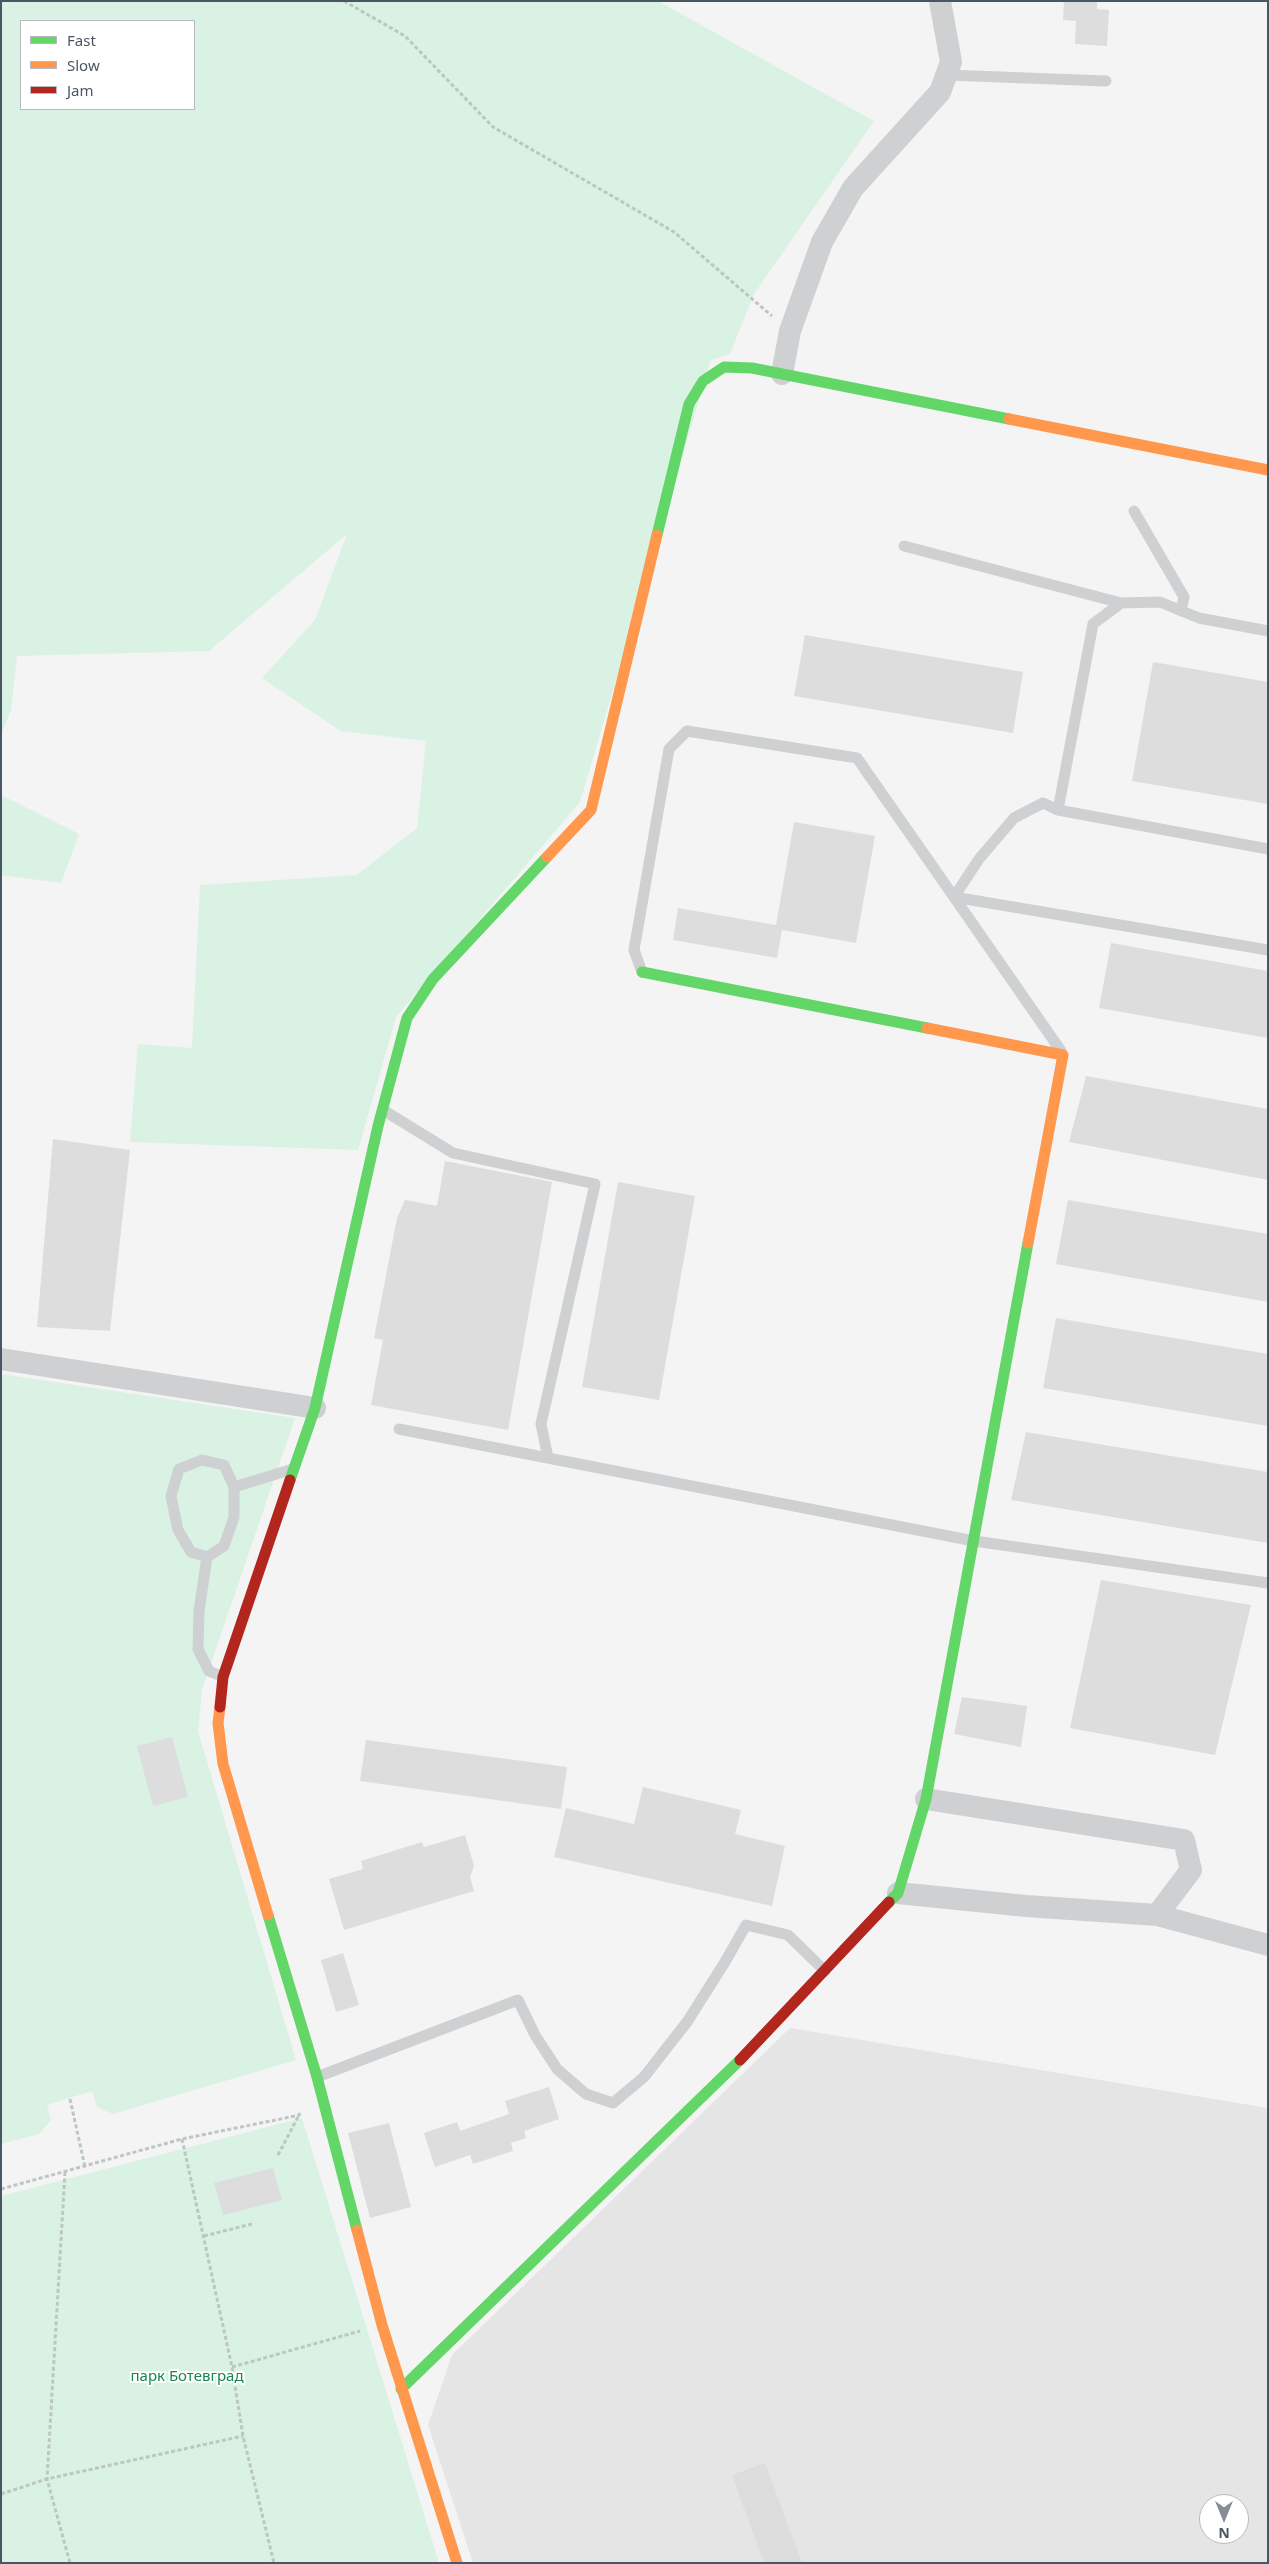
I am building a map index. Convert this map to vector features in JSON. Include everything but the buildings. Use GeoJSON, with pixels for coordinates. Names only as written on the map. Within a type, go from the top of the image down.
{"type":"FeatureCollection","features":[{"type":"Feature","properties":{"kind":"street"},"geometry":{"type":"LineString","coordinates":[[782,374],[790,330],[822,242],[853,188],[940,92],[952,62],[940,1]]}},
{"type":"Feature","properties":{"kind":"street"},"geometry":{"type":"LineString","coordinates":[[457,2563],[382,2325],[317,2077],[223,1764],[218,1723],[223,1677],[315,1408],[382,1110],[407,1018],[433,979],[591,810],[689,404],[702,381],[724,367],[752,368],[1268,470]]}},
{"type":"Feature","properties":{"kind":"street"},"geometry":{"type":"LineString","coordinates":[[401,2389],[754,2045],[898,1894],[926,1799],[1063,1055],[642,972]]}},
{"type":"Feature","properties":{"kind":"street"},"geometry":{"type":"LineString","coordinates":[[1,1359],[315,1408]]}},
{"type":"Feature","properties":{"kind":"street"},"geometry":{"type":"LineString","coordinates":[[926,1799],[1184,1840],[1191,1870],[1157,1915]]}},
{"type":"Feature","properties":{"kind":"street"},"geometry":{"type":"LineString","coordinates":[[898,1894],[1026,1906],[1157,1915],[1268,1945]]}},
{"type":"Feature","properties":{"kind":"lane"},"geometry":{"type":"LineString","coordinates":[[946,75],[1106,81]]}},
{"type":"Feature","properties":{"kind":"lane"},"geometry":{"type":"LineString","coordinates":[[1134,511],[1184,597],[1181,611]]}},
{"type":"Feature","properties":{"kind":"lane"},"geometry":{"type":"LineString","coordinates":[[904,546],[1121,602],[1160,602],[1199,618],[1268,630]]}},
{"type":"Feature","properties":{"kind":"lane"},"geometry":{"type":"LineString","coordinates":[[1058,810],[1093,624],[1121,602]]}},
{"type":"Feature","properties":{"kind":"lane"},"geometry":{"type":"LineString","coordinates":[[642,972],[634,950],[669,749],[687,731],[857,758],[1063,1055]]}},
{"type":"Feature","properties":{"kind":"lane"},"geometry":{"type":"LineString","coordinates":[[954,897],[979,859],[1014,818],[1043,803],[1058,810],[1268,849]]}},
{"type":"Feature","properties":{"kind":"lane"},"geometry":{"type":"LineString","coordinates":[[954,897],[1268,950]]}},
{"type":"Feature","properties":{"kind":"lane"},"geometry":{"type":"LineString","coordinates":[[382,1110],[453,1154],[595,1184],[541,1424],[548,1458]]}},
{"type":"Feature","properties":{"kind":"lane"},"geometry":{"type":"LineString","coordinates":[[399,1429],[974,1541],[1268,1583]]}},
{"type":"Feature","properties":{"kind":"lane"},"geometry":{"type":"LineString","coordinates":[[207,1557],[190,1552],[178,1530],[171,1496],[179,1469],[202,1460],[224,1465],[234,1487],[234,1517],[224,1546],[207,1557],[199,1612],[198,1649],[209,1671],[223,1677]]}},
{"type":"Feature","properties":{"kind":"lane"},"geometry":{"type":"LineString","coordinates":[[234,1487],[294,1468]]}},
{"type":"Feature","properties":{"kind":"lane"},"geometry":{"type":"LineString","coordinates":[[317,2077],[518,2000],[535,2035],[557,2069],[586,2094],[613,2103],[644,2077],[687,2022],[746,1925],[788,1935],[824,1971]]}},
{"type":"Feature","properties":{"kind":"path"},"geometry":{"type":"LineString","coordinates":[[344,1],[405,36],[493,127],[674,232],[790,330]]}},
{"type":"Feature","properties":{"kind":"path"},"geometry":{"type":"LineString","coordinates":[[70,2099],[85,2166]]}},
{"type":"Feature","properties":{"kind":"path"},"geometry":{"type":"LineString","coordinates":[[300,2113],[303,2123]]}},
{"type":"Feature","properties":{"kind":"path"},"geometry":{"type":"LineString","coordinates":[[1,2188],[182,2139],[300,2113]]}},
{"type":"Feature","properties":{"kind":"path"},"geometry":{"type":"LineString","coordinates":[[278,2155],[300,2113]]}},
{"type":"Feature","properties":{"kind":"path"},"geometry":{"type":"LineString","coordinates":[[182,2139],[232,2367],[243,2436],[274,2563]]}},
{"type":"Feature","properties":{"kind":"path"},"geometry":{"type":"LineString","coordinates":[[65,2172],[48,2479],[70,2563]]}},
{"type":"Feature","properties":{"kind":"path"},"geometry":{"type":"LineString","coordinates":[[204,2236],[252,2224]]}},
{"type":"Feature","properties":{"kind":"path"},"geometry":{"type":"LineString","coordinates":[[232,2367],[382,2325]]}},
{"type":"Feature","properties":{"kind":"path"},"geometry":{"type":"LineString","coordinates":[[1,2494],[48,2479],[243,2436]]}},
{"type":"Feature","properties":{"kind":"shaded area"},"geometry":{"type":"Polygon","coordinates":[[[790,2028],[1268,2108],[1268,2563],[473,2563],[428,2425],[452,2355],[790,2028]]]}},
{"type":"Feature","properties":{"kind":"green space"},"geometry":{"type":"Polygon","coordinates":[[[1,1],[658,1],[874,121],[754,294],[730,354],[711,360],[580,802],[396,1017],[358,1150],[130,1142],[138,1044],[192,1048],[200,885],[357,875],[417,828],[426,741],[341,731],[262,678],[315,620],[347,534],[209,651],[17,656],[11,710],[1,735],[1,1]]]}},
{"type":"Feature","properties":{"kind":"green space"},"geometry":{"type":"Polygon","coordinates":[[[1,795],[79,834],[61,883],[1,875],[1,795]]]}},
{"type":"Feature","properties":{"kind":"green space"},"geometry":{"type":"Polygon","coordinates":[[[1,1374],[295,1418],[202,1690],[198,1731],[296,2060],[113,2114],[97,2107],[92,2091],[47,2105],[51,2120],[39,2134],[1,2144],[1,1374]]]}},
{"type":"Feature","properties":{"kind":"green space","name":"парк Ботевград"},"geometry":{"type":"Polygon","coordinates":[[[302,2118],[439,2563],[1,2563],[1,2196],[302,2118]]]}},
{"type":"Feature","properties":{"kind":"traffic: fast"},"geometry":{"type":"LineString","coordinates":[[657,535],[689,404],[703,381],[724,367],[752,368],[1009,419]]}},
{"type":"Feature","properties":{"kind":"traffic: fast"},"geometry":{"type":"LineString","coordinates":[[290,1480],[315,1408],[378,1126],[407,1018],[433,979],[547,857]]}},
{"type":"Feature","properties":{"kind":"traffic: fast"},"geometry":{"type":"LineString","coordinates":[[642,972],[927,1028]]}},
{"type":"Feature","properties":{"kind":"traffic: fast"},"geometry":{"type":"LineString","coordinates":[[889,1902],[898,1893],[926,1799],[1028,1243]]}},
{"type":"Feature","properties":{"kind":"traffic: fast"},"geometry":{"type":"LineString","coordinates":[[268,1915],[317,2077],[357,2230]]}},
{"type":"Feature","properties":{"kind":"traffic: fast"},"geometry":{"type":"LineString","coordinates":[[401,2389],[740,2060]]}},
{"type":"Feature","properties":{"kind":"traffic: slow"},"geometry":{"type":"LineString","coordinates":[[1009,419],[1268,470]]}},
{"type":"Feature","properties":{"kind":"traffic: slow"},"geometry":{"type":"LineString","coordinates":[[547,857],[591,810],[657,535]]}},
{"type":"Feature","properties":{"kind":"traffic: slow"},"geometry":{"type":"LineString","coordinates":[[927,1028],[1063,1055],[1028,1243]]}},
{"type":"Feature","properties":{"kind":"traffic: slow"},"geometry":{"type":"LineString","coordinates":[[220,1707],[218,1723],[223,1764],[268,1915]]}},
{"type":"Feature","properties":{"kind":"traffic: slow"},"geometry":{"type":"LineString","coordinates":[[357,2230],[382,2325],[457,2563]]}},
{"type":"Feature","properties":{"kind":"traffic: jam"},"geometry":{"type":"LineString","coordinates":[[220,1707],[223,1677],[290,1480]]}},
{"type":"Feature","properties":{"kind":"traffic: jam"},"geometry":{"type":"LineString","coordinates":[[740,2060],[889,1902]]}}]}
